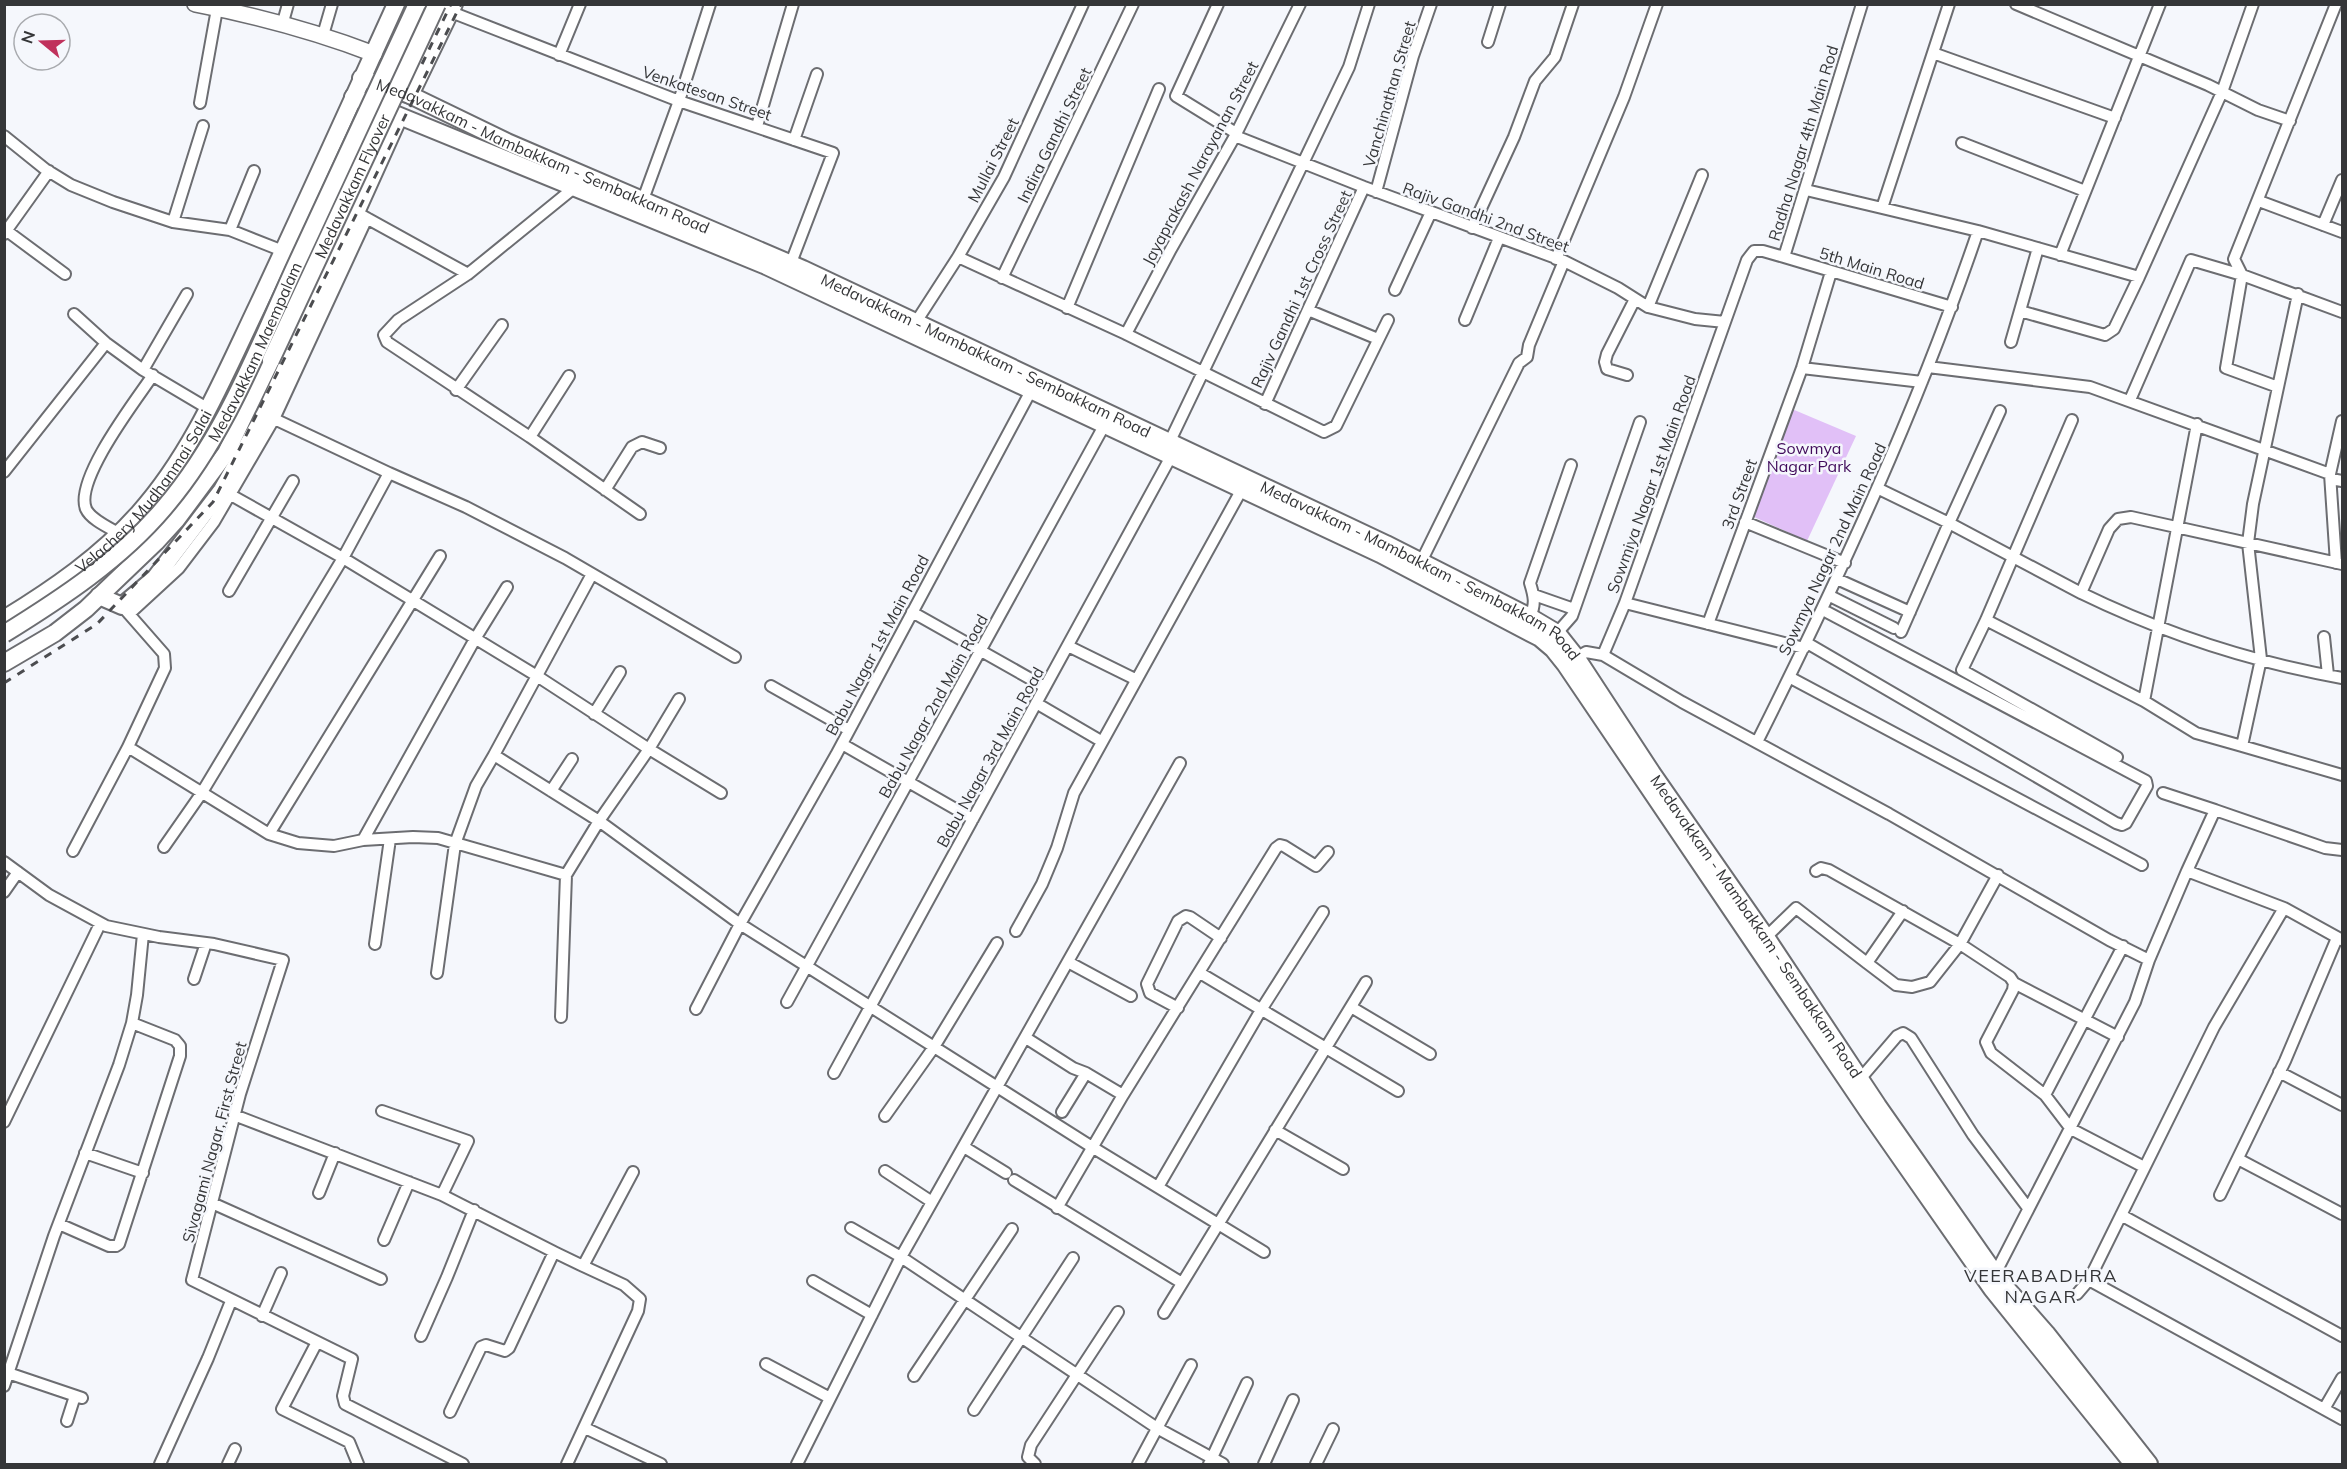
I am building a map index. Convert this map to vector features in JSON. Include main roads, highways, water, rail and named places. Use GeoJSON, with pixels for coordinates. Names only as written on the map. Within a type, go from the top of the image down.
{"type":"FeatureCollection","features":[{"type":"Feature","properties":{"kind":"main road","name":"Velachery Mudhanmai Salai"},"geometry":{"type":"LineString","coordinates":[[4,619],[73,574],[120,534],[141,511],[177,461],[207,408],[283,251],[396,4]]}},
{"type":"Feature","properties":{"kind":"main road","name":"Medavakkam Maempalam"},"geometry":{"type":"LineString","coordinates":[[4,634],[65,596],[118,553],[164,508],[205,453],[259,348],[417,4]]}},
{"type":"Feature","properties":{"kind":"main road"},"geometry":{"type":"LineString","coordinates":[[410,95],[447,7]]}},
{"type":"Feature","properties":{"kind":"main road","name":"Medavakkam Flyover"},"geometry":{"type":"LineString","coordinates":[[99,596],[156,542],[215,470],[237,431],[447,7]]}},
{"type":"Feature","properties":{"kind":"main road","name":"Medavakkam - Mambakkam - Sembakkam Road"},"geometry":{"type":"LineString","coordinates":[[362,78],[410,95],[640,207],[916,322],[1105,424],[1172,447],[1242,489],[1383,549],[1421,562],[1557,633],[1571,660],[1873,1109],[1992,1279],[2133,1464]]}},
{"type":"Feature","properties":{"kind":"main road","name":"Medavakkam - Mambakkam - Sembakkam Road"},"geometry":{"type":"LineString","coordinates":[[353,97],[575,187],[640,207]]}},
{"type":"Feature","properties":{"kind":"main road"},"geometry":{"type":"LineString","coordinates":[[4,663],[55,633],[99,596],[126,610],[226,493],[269,416],[361,211],[399,117]]}},
{"type":"Feature","properties":{"kind":"main road"},"geometry":{"type":"LineString","coordinates":[[313,184],[361,211]]}},
{"type":"Feature","properties":{"kind":"main road","name":"Medavakkam - Mambakkam - Sembakkam Road"},"geometry":{"type":"LineString","coordinates":[[789,270],[1172,447],[1383,549],[1540,638],[1571,660],[1766,937],[1861,1078],[1873,1109]]}},
{"type":"Feature","properties":{"kind":"main road","name":"Medavakkam - Mambakkam - Sembakkam Road"},"geometry":{"type":"LineString","coordinates":[[1992,1279],[2046,1333],[2149,1464]]}},
{"type":"Feature","properties":{"kind":"railway"},"geometry":{"type":"LineString","coordinates":[[422,64],[451,4]]}},
{"type":"Feature","properties":{"kind":"railway"},"geometry":{"type":"LineString","coordinates":[[4,683],[97,624],[213,502],[461,4]]}},
{"type":"Feature","properties":{"kind":"district","name":"VEERABADHRA NAGAR"},"geometry":{"type":"Point","coordinates":[2041,1285]}},
{"type":"Feature","properties":{"kind":"park label","name":"Sowmya Nagar Park"},"geometry":{"type":"Point","coordinates":[1809,457]}}]}
